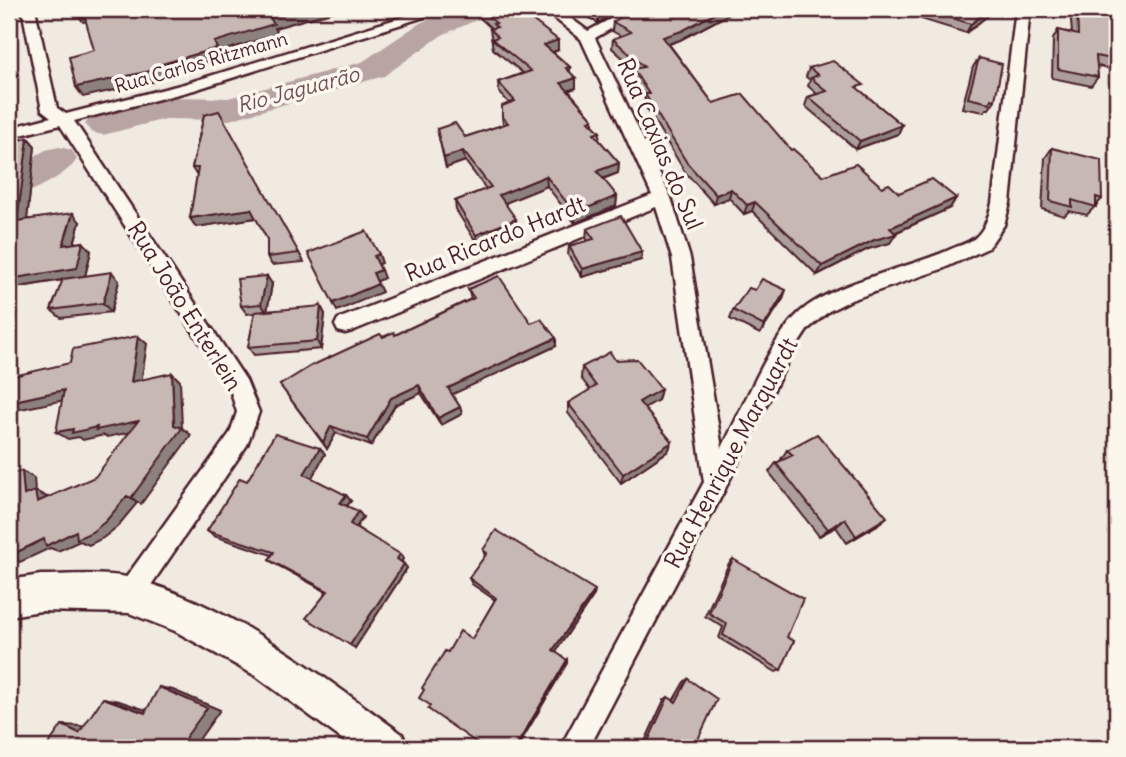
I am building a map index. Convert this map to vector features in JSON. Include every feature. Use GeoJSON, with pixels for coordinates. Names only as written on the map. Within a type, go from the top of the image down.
{"type":"FeatureCollection","features":[{"type":"Feature","properties":{"kind":"street","name":"Rua João Enterlein"},"geometry":{"type":"LineString","coordinates":[[27,9],[50,110],[65,120],[239,386],[248,412],[239,438],[129,595]]}},
{"type":"Feature","properties":{"kind":"street","name":"Rua Carlos Ritzmann"},"geometry":{"type":"LineString","coordinates":[[9,133],[201,83],[442,9]]}},
{"type":"Feature","properties":{"kind":"street","name":"Rua Caxias do Sul"},"geometry":{"type":"LineString","coordinates":[[550,9],[587,37],[662,198],[681,258],[716,483]]}},
{"type":"Feature","properties":{"kind":"street"},"geometry":{"type":"LineString","coordinates":[[587,37],[638,9]]}},
{"type":"Feature","properties":{"kind":"street","name":"Rua Henrique Marquardt"},"geometry":{"type":"LineString","coordinates":[[574,748],[716,483],[784,348],[801,323],[822,306],[844,295],[935,264],[982,243],[995,225],[1001,202],[1023,9]]}},
{"type":"Feature","properties":{"kind":"street","name":"Rua Ricardo Hardt"},"geometry":{"type":"LineString","coordinates":[[345,325],[662,198]]}},
{"type":"Feature","properties":{"kind":"street"},"geometry":{"type":"LineString","coordinates":[[9,598],[41,593],[129,595],[186,617],[270,662],[388,748]]}},
{"type":"Feature","properties":{"kind":"building"},"geometry":{"type":"Polygon","coordinates":[[[76,9],[305,9],[270,18],[274,24],[214,42],[217,48],[155,66],[155,70],[76,87],[69,57],[94,50],[83,11],[77,13],[76,9]]]}},
{"type":"Feature","properties":{"kind":"building"},"geometry":{"type":"Polygon","coordinates":[[[479,9],[518,9],[558,40],[544,45],[570,67],[566,68],[576,78],[561,83],[593,119],[589,121],[600,132],[594,134],[619,163],[597,171],[617,196],[575,213],[546,176],[499,195],[516,219],[476,235],[455,201],[491,187],[463,151],[444,158],[437,129],[455,123],[465,137],[508,123],[502,116],[502,106],[515,101],[498,82],[531,71],[492,39],[498,37],[490,29],[497,27],[493,24],[496,23],[479,9]]]}},
{"type":"Feature","properties":{"kind":"building"},"geometry":{"type":"Polygon","coordinates":[[[591,9],[607,9],[598,13],[591,9]]]}},
{"type":"Feature","properties":{"kind":"building"},"geometry":{"type":"Polygon","coordinates":[[[635,9],[723,9],[682,31],[663,37],[713,103],[743,94],[791,150],[823,176],[856,164],[882,187],[889,184],[899,193],[932,179],[956,198],[890,228],[896,234],[874,240],[822,266],[755,202],[747,205],[731,189],[716,195],[687,163],[633,69],[644,67],[613,39],[631,32],[613,22],[635,9]]]}},
{"type":"Feature","properties":{"kind":"building"},"geometry":{"type":"Polygon","coordinates":[[[923,9],[990,9],[971,24],[923,9]]]}},
{"type":"Feature","properties":{"kind":"building"},"geometry":{"type":"Polygon","coordinates":[[[1077,9],[1117,9],[1117,60],[1096,56],[1098,77],[1058,69],[1058,30],[1078,35],[1077,9]]]}},
{"type":"Feature","properties":{"kind":"building"},"geometry":{"type":"Polygon","coordinates":[[[979,58],[1002,64],[995,100],[991,99],[990,103],[968,98],[979,58]]]}},
{"type":"Feature","properties":{"kind":"building"},"geometry":{"type":"Polygon","coordinates":[[[833,61],[864,85],[856,87],[902,125],[860,141],[808,97],[827,91],[811,78],[818,75],[809,68],[833,61]]]}},
{"type":"Feature","properties":{"kind":"building"},"geometry":{"type":"Polygon","coordinates":[[[219,111],[299,253],[267,257],[267,239],[251,209],[190,218],[198,168],[192,168],[204,115],[219,111]]]}},
{"type":"Feature","properties":{"kind":"building"},"geometry":{"type":"Polygon","coordinates":[[[28,138],[17,221],[73,213],[63,245],[83,242],[77,268],[9,279],[13,248],[9,248],[9,142],[28,138]]]}},
{"type":"Feature","properties":{"kind":"building"},"geometry":{"type":"Polygon","coordinates":[[[1052,148],[1101,160],[1102,199],[1096,197],[1096,207],[1072,200],[1072,207],[1050,201],[1052,148]]]}},
{"type":"Feature","properties":{"kind":"building"},"geometry":{"type":"Polygon","coordinates":[[[621,216],[642,252],[582,269],[569,246],[594,239],[587,229],[621,216]]]}},
{"type":"Feature","properties":{"kind":"building"},"geometry":{"type":"Polygon","coordinates":[[[366,231],[379,254],[374,256],[381,270],[373,273],[378,284],[333,303],[308,253],[366,231]]]}},
{"type":"Feature","properties":{"kind":"building"},"geometry":{"type":"Polygon","coordinates":[[[112,272],[103,303],[51,310],[63,279],[112,272]]]}},
{"type":"Feature","properties":{"kind":"building"},"geometry":{"type":"Polygon","coordinates":[[[267,276],[261,304],[241,306],[237,279],[267,276]]]}},
{"type":"Feature","properties":{"kind":"building"},"geometry":{"type":"Polygon","coordinates":[[[499,276],[531,323],[541,319],[556,338],[448,388],[460,407],[438,418],[419,385],[391,398],[367,439],[331,426],[323,442],[280,385],[311,366],[380,334],[383,337],[394,332],[395,335],[474,298],[468,289],[499,276]]]}},
{"type":"Feature","properties":{"kind":"building"},"geometry":{"type":"Polygon","coordinates":[[[762,279],[786,290],[764,326],[733,310],[749,288],[755,290],[762,279]]]}},
{"type":"Feature","properties":{"kind":"building"},"geometry":{"type":"Polygon","coordinates":[[[321,306],[317,341],[248,347],[255,312],[321,306]]]}},
{"type":"Feature","properties":{"kind":"building"},"geometry":{"type":"Polygon","coordinates":[[[138,336],[131,382],[172,373],[174,425],[182,428],[131,498],[127,496],[106,521],[92,532],[77,539],[76,531],[46,546],[44,539],[9,556],[9,474],[22,471],[24,495],[35,491],[37,502],[95,477],[138,421],[96,430],[97,427],[72,433],[73,429],[56,432],[64,390],[9,402],[9,377],[70,363],[73,349],[138,336]]]}},
{"type":"Feature","properties":{"kind":"building"},"geometry":{"type":"Polygon","coordinates":[[[610,352],[615,360],[637,359],[661,389],[639,402],[672,442],[623,474],[568,403],[596,386],[582,367],[610,352]]]}},
{"type":"Feature","properties":{"kind":"building"},"geometry":{"type":"Polygon","coordinates":[[[275,434],[320,448],[304,474],[346,495],[340,503],[358,511],[350,524],[400,554],[397,559],[404,564],[350,645],[306,618],[328,591],[269,560],[274,552],[207,531],[240,478],[247,481],[275,434]]]}},
{"type":"Feature","properties":{"kind":"building"},"geometry":{"type":"Polygon","coordinates":[[[817,434],[887,517],[856,536],[845,519],[828,529],[776,463],[793,455],[787,450],[817,434]]]}},
{"type":"Feature","properties":{"kind":"building"},"geometry":{"type":"Polygon","coordinates":[[[496,530],[595,590],[553,650],[567,660],[515,748],[484,748],[428,709],[430,705],[419,698],[424,690],[422,688],[460,631],[472,639],[496,598],[469,578],[487,553],[483,550],[496,530]]]}},
{"type":"Feature","properties":{"kind":"building"},"geometry":{"type":"Polygon","coordinates":[[[733,559],[803,599],[787,637],[794,641],[781,670],[723,635],[727,624],[709,613],[733,559]]]}},
{"type":"Feature","properties":{"kind":"building"},"geometry":{"type":"Polygon","coordinates":[[[688,679],[717,699],[694,748],[645,748],[668,697],[676,702],[688,679]]]}},
{"type":"Feature","properties":{"kind":"building"},"geometry":{"type":"Polygon","coordinates":[[[159,687],[207,708],[178,748],[46,748],[62,725],[79,733],[103,698],[145,713],[159,687]]]}},
{"type":"Feature","properties":{"kind":"waterway","name":"Rio Jaguarão"},"geometry":{"type":"LineString","coordinates":[[103,124],[165,108],[229,109],[373,69],[431,29],[478,9]]}},
{"type":"Feature","properties":{"kind":"waterway","name":"Rio Jaguarão"},"geometry":{"type":"LineString","coordinates":[[9,186],[59,159]]}}]}
